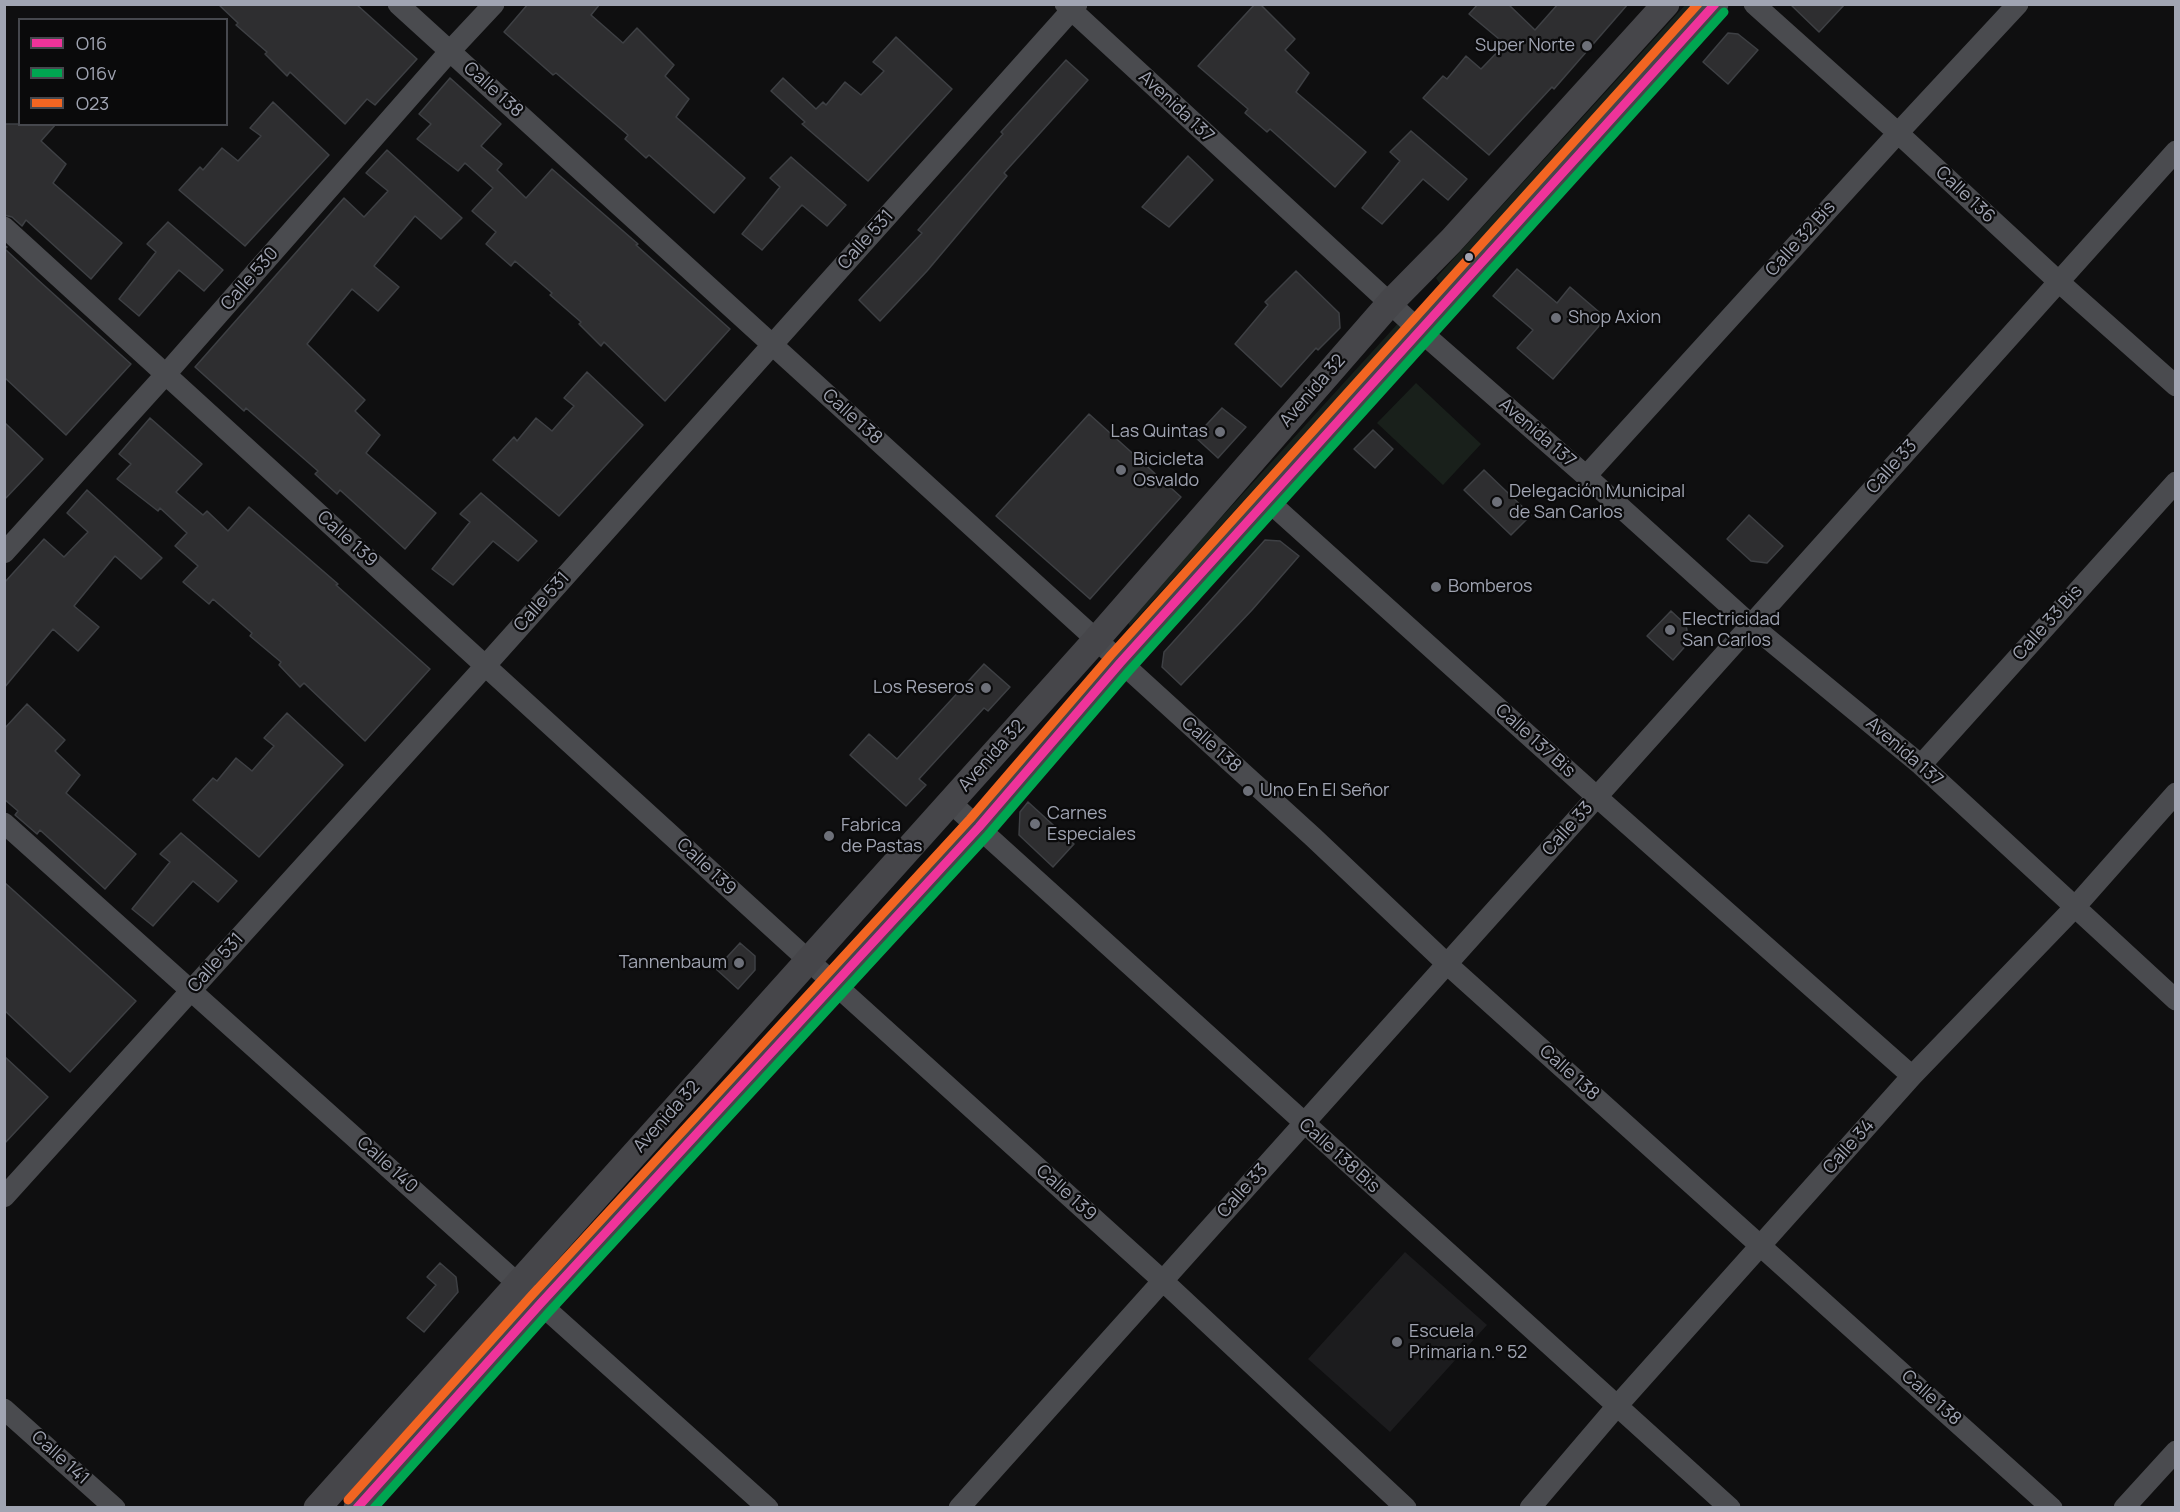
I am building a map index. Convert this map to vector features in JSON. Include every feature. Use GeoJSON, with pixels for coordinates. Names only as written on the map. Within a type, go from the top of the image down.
{"type":"FeatureCollection","features":[{"type":"Feature","properties":{"kind":"main road","name":"Avenida 32"},"geometry":{"type":"LineString","coordinates":[[318,1508],[1096,640],[1390,303],[1451,241],[1666,4]]}},
{"type":"Feature","properties":{"kind":"main road","name":"Avenida 32"},"geometry":{"type":"LineString","coordinates":[[357,1508],[979,827],[1120,663],[1715,4]]}},
{"type":"Feature","properties":{"kind":"street","name":"Calle 138"},"geometry":{"type":"LineString","coordinates":[[398,4],[1313,837],[1447,964],[2052,1508]]}},
{"type":"Feature","properties":{"kind":"street","name":"Calle 530"},"geometry":{"type":"LineString","coordinates":[[4,553],[494,4]]}},
{"type":"Feature","properties":{"kind":"street","name":"Calle 136"},"geometry":{"type":"LineString","coordinates":[[1754,4],[1899,133],[2175,386]]}},
{"type":"Feature","properties":{"kind":"street","name":"Calle 32 Bis"},"geometry":{"type":"LineString","coordinates":[[1586,476],[2018,4]]}},
{"type":"Feature","properties":{"kind":"street","name":"Avenida 137"},"geometry":{"type":"LineString","coordinates":[[1071,7],[1419,330],[1750,624],[1921,765],[2175,1000]]}},
{"type":"Feature","properties":{"kind":"street","name":"Calle 531"},"geometry":{"type":"LineString","coordinates":[[4,1197],[773,345],[1071,7]]}},
{"type":"Feature","properties":{"kind":"street","name":"Calle 33"},"geometry":{"type":"LineString","coordinates":[[960,1508],[2175,151]]}},
{"type":"Feature","properties":{"kind":"street","name":"Calle 139"},"geometry":{"type":"LineString","coordinates":[[4,227],[1163,1281],[1406,1508]]}},
{"type":"Feature","properties":{"kind":"street","name":"Calle 33 Bis"},"geometry":{"type":"LineString","coordinates":[[1921,765],[2175,482]]}},
{"type":"Feature","properties":{"kind":"street","name":"Calle 137 Bis"},"geometry":{"type":"LineString","coordinates":[[1267,500],[1912,1076]]}},
{"type":"Feature","properties":{"kind":"street","name":"Calle 34"},"geometry":{"type":"LineString","coordinates":[[1530,1508],[1617,1406],[1912,1076],[2075,907],[2175,794]]}},
{"type":"Feature","properties":{"kind":"street","name":"Calle 138 Bis"},"geometry":{"type":"LineString","coordinates":[[950,802],[1730,1508]]}},
{"type":"Feature","properties":{"kind":"street","name":"Calle 140"},"geometry":{"type":"LineString","coordinates":[[4,823],[768,1508]]}},
{"type":"Feature","properties":{"kind":"street","name":"Calle 141"},"geometry":{"type":"LineString","coordinates":[[4,1409],[115,1508]]}},
{"type":"Feature","properties":{"kind":"street"},"geometry":{"type":"LineString","coordinates":[[2124,1508],[2175,1451]]}},
{"type":"Feature","properties":{"kind":"shaded area"},"geometry":{"type":"Polygon","coordinates":[[[1686,4],[1694,5],[1440,284],[1436,278],[1686,4]]]}},
{"type":"Feature","properties":{"kind":"shaded area"},"geometry":{"type":"Polygon","coordinates":[[[1402,319],[1405,323],[1130,626],[1127,621],[1402,319]]]}},
{"type":"Feature","properties":{"kind":"shaded area"},"geometry":{"type":"Polygon","coordinates":[[[1416,383],[1481,444],[1443,485],[1377,423],[1416,383]]]}},
{"type":"Feature","properties":{"kind":"shaded area","name":"Escuela Primaria n.° 52"},"geometry":{"type":"Polygon","coordinates":[[[1405,1252],[1487,1325],[1390,1432],[1308,1359],[1405,1252]]]}},
{"type":"Feature","properties":{"kind":"building"},"geometry":{"type":"Polygon","coordinates":[[[218,4],[356,4],[417,59],[375,105],[367,99],[345,124],[290,72],[287,76],[265,54],[267,52],[236,25],[238,23],[218,4]]]}},
{"type":"Feature","properties":{"kind":"building"},"geometry":{"type":"Polygon","coordinates":[[[528,4],[600,4],[591,15],[623,43],[637,28],[674,65],[665,76],[689,99],[676,117],[745,178],[714,213],[649,155],[646,158],[625,139],[628,135],[504,32],[528,4]]]}},
{"type":"Feature","properties":{"kind":"building"},"geometry":{"type":"Polygon","coordinates":[[[1255,4],[1260,4],[1295,39],[1285,50],[1309,73],[1296,92],[1366,152],[1335,187],[1270,129],[1267,132],[1245,113],[1248,109],[1198,66],[1255,4]]]}},
{"type":"Feature","properties":{"kind":"building"},"geometry":{"type":"Polygon","coordinates":[[[1478,4],[1508,4],[1535,30],[1558,4],[1628,4],[1554,89],[1552,87],[1489,155],[1423,98],[1443,76],[1447,79],[1466,56],[1481,69],[1505,44],[1469,14],[1478,4]]]}},
{"type":"Feature","properties":{"kind":"building"},"geometry":{"type":"Polygon","coordinates":[[[1790,4],[1845,4],[1819,32],[1790,4]]]}},
{"type":"Feature","properties":{"kind":"building"},"geometry":{"type":"Polygon","coordinates":[[[1728,33],[1738,34],[1758,50],[1728,84],[1703,62],[1728,33]]]}},
{"type":"Feature","properties":{"kind":"building"},"geometry":{"type":"Polygon","coordinates":[[[896,37],[952,89],[868,181],[802,124],[805,122],[771,91],[783,78],[816,109],[823,102],[826,105],[845,82],[861,95],[884,71],[873,62],[896,37]]]}},
{"type":"Feature","properties":{"kind":"building"},"geometry":{"type":"Polygon","coordinates":[[[1066,60],[1088,80],[1004,173],[1007,176],[927,271],[880,321],[859,300],[922,233],[918,230],[1066,60]]]}},
{"type":"Feature","properties":{"kind":"building"},"geometry":{"type":"Polygon","coordinates":[[[450,78],[501,124],[481,146],[502,164],[497,170],[526,198],[552,169],[730,329],[665,401],[604,342],[601,346],[579,324],[581,322],[550,295],[552,293],[515,261],[511,266],[486,244],[496,232],[472,211],[493,188],[465,163],[458,171],[417,139],[431,124],[419,114],[450,78]]]}},
{"type":"Feature","properties":{"kind":"building"},"geometry":{"type":"Polygon","coordinates":[[[273,102],[329,155],[245,246],[179,190],[200,167],[203,170],[222,148],[238,161],[261,136],[250,128],[273,102]]]}},
{"type":"Feature","properties":{"kind":"building"},"geometry":{"type":"Polygon","coordinates":[[[4,124],[54,126],[41,141],[66,164],[53,183],[122,243],[91,279],[26,220],[22,226],[12,217],[4,215],[4,124]]]}},
{"type":"Feature","properties":{"kind":"building"},"geometry":{"type":"Polygon","coordinates":[[[1411,131],[1467,179],[1448,200],[1423,179],[1382,224],[1362,208],[1400,161],[1390,152],[1411,131]]]}},
{"type":"Feature","properties":{"kind":"building"},"geometry":{"type":"Polygon","coordinates":[[[387,150],[462,218],[441,239],[415,216],[374,266],[399,287],[378,311],[352,289],[307,344],[365,400],[355,411],[380,435],[366,453],[436,513],[405,549],[340,490],[337,494],[315,474],[318,471],[246,408],[244,411],[195,367],[344,198],[364,217],[388,191],[366,173],[387,150]]]}},
{"type":"Feature","properties":{"kind":"building"},"geometry":{"type":"Polygon","coordinates":[[[1188,156],[1213,180],[1169,227],[1142,207],[1188,156]]]}},
{"type":"Feature","properties":{"kind":"building"},"geometry":{"type":"Polygon","coordinates":[[[791,157],[846,205],[827,226],[802,205],[762,250],[742,234],[780,187],[770,178],[791,157]]]}},
{"type":"Feature","properties":{"kind":"building"},"geometry":{"type":"Polygon","coordinates":[[[168,222],[223,270],[204,291],[179,270],[139,316],[119,299],[156,252],[147,244],[168,222]]]}},
{"type":"Feature","properties":{"kind":"building"},"geometry":{"type":"Polygon","coordinates":[[[4,245],[7,247],[5,249],[37,279],[131,364],[66,435],[4,377],[4,245]]]}},
{"type":"Feature","properties":{"kind":"building"},"geometry":{"type":"Polygon","coordinates":[[[1517,269],[1557,303],[1570,287],[1606,318],[1553,379],[1517,348],[1533,330],[1493,296],[1517,269]]]}},
{"type":"Feature","properties":{"kind":"building"},"geometry":{"type":"Polygon","coordinates":[[[1296,271],[1339,313],[1340,328],[1318,350],[1316,348],[1281,387],[1235,344],[1268,305],[1265,302],[1296,271]]]}},
{"type":"Feature","properties":{"kind":"building"},"geometry":{"type":"Polygon","coordinates":[[[587,372],[643,425],[559,516],[493,460],[514,437],[517,441],[536,418],[552,431],[574,406],[564,398],[587,372]]]}},
{"type":"Feature","properties":{"kind":"building","name":"Las Quintas"},"geometry":{"type":"Polygon","coordinates":[[[1222,408],[1246,427],[1218,458],[1195,437],[1222,408]]]}},
{"type":"Feature","properties":{"kind":"building"},"geometry":{"type":"Polygon","coordinates":[[[1089,414],[1181,497],[1090,599],[996,516],[1089,414]]]}},
{"type":"Feature","properties":{"kind":"building"},"geometry":{"type":"Polygon","coordinates":[[[150,418],[202,464],[176,492],[203,515],[207,511],[228,531],[249,507],[338,584],[336,585],[430,669],[365,741],[304,683],[300,687],[279,665],[281,662],[250,636],[252,633],[213,599],[209,604],[183,582],[198,566],[175,546],[187,533],[160,508],[158,511],[117,479],[131,464],[119,454],[150,418]]]}},
{"type":"Feature","properties":{"kind":"building"},"geometry":{"type":"Polygon","coordinates":[[[4,422],[43,459],[4,500],[4,422]]]}},
{"type":"Feature","properties":{"kind":"building"},"geometry":{"type":"Polygon","coordinates":[[[1373,430],[1393,449],[1375,468],[1354,449],[1373,430]]]}},
{"type":"Feature","properties":{"kind":"building","name":"Delegación Municipal de San Carlos"},"geometry":{"type":"Polygon","coordinates":[[[1484,470],[1531,515],[1511,535],[1464,490],[1484,470]]]}},
{"type":"Feature","properties":{"kind":"building"},"geometry":{"type":"Polygon","coordinates":[[[87,490],[162,558],[141,579],[115,556],[74,606],[99,627],[78,651],[53,629],[4,688],[4,583],[44,539],[64,557],[88,532],[67,513],[87,490]]]}},
{"type":"Feature","properties":{"kind":"building"},"geometry":{"type":"Polygon","coordinates":[[[481,493],[537,541],[518,561],[493,541],[453,585],[432,569],[470,522],[460,514],[481,493]]]}},
{"type":"Feature","properties":{"kind":"building"},"geometry":{"type":"Polygon","coordinates":[[[1749,515],[1783,546],[1767,563],[1751,561],[1727,539],[1749,515]]]}},
{"type":"Feature","properties":{"kind":"building"},"geometry":{"type":"Polygon","coordinates":[[[1265,540],[1280,541],[1299,556],[1181,685],[1162,667],[1164,652],[1265,540]]]}},
{"type":"Feature","properties":{"kind":"building","name":"Electricidad San Carlos"},"geometry":{"type":"Polygon","coordinates":[[[1671,611],[1686,625],[1689,642],[1673,660],[1647,636],[1671,611]]]}},
{"type":"Feature","properties":{"kind":"building"},"geometry":{"type":"Polygon","coordinates":[[[984,664],[1010,687],[988,711],[984,708],[919,779],[926,785],[906,806],[850,755],[869,734],[897,759],[984,664]]]}},
{"type":"Feature","properties":{"kind":"building"},"geometry":{"type":"Polygon","coordinates":[[[27,704],[65,740],[55,751],[80,775],[66,793],[136,854],[105,889],[40,830],[37,834],[15,815],[18,811],[4,799],[4,729],[27,704]]]}},
{"type":"Feature","properties":{"kind":"building"},"geometry":{"type":"Polygon","coordinates":[[[287,713],[343,765],[259,857],[193,800],[213,778],[217,781],[236,758],[252,771],[274,746],[264,738],[287,713]]]}},
{"type":"Feature","properties":{"kind":"building","name":"Carnes Especiales"},"geometry":{"type":"Polygon","coordinates":[[[1028,802],[1074,844],[1053,867],[1019,835],[1020,812],[1028,802]]]}},
{"type":"Feature","properties":{"kind":"building"},"geometry":{"type":"Polygon","coordinates":[[[181,833],[237,881],[218,902],[193,881],[153,926],[132,909],[170,862],[160,854],[181,833]]]}},
{"type":"Feature","properties":{"kind":"building"},"geometry":{"type":"Polygon","coordinates":[[[4,882],[136,1001],[70,1072],[4,1010],[4,882]]]}},
{"type":"Feature","properties":{"kind":"building","name":"Tannenbaum"},"geometry":{"type":"Polygon","coordinates":[[[740,943],[755,956],[755,970],[738,989],[716,969],[740,943]]]}},
{"type":"Feature","properties":{"kind":"building"},"geometry":{"type":"Polygon","coordinates":[[[4,1056],[48,1097],[4,1144],[4,1056]]]}},
{"type":"Feature","properties":{"kind":"building"},"geometry":{"type":"Polygon","coordinates":[[[440,1263],[456,1277],[458,1292],[424,1332],[407,1318],[436,1285],[427,1277],[440,1263]]]}},
{"type":"Feature","properties":{"kind":"transit line","name":"O23"},"geometry":{"type":"LineString","coordinates":[[348,1500],[532,1295],[970,819],[1111,655],[1698,4]]}},
{"type":"Feature","properties":{"kind":"transit line","name":"O16"},"geometry":{"type":"LineString","coordinates":[[357,1508],[541,1303],[979,827],[1120,663],[1715,4]]}},
{"type":"Feature","properties":{"kind":"transit line","name":"O16v"},"geometry":{"type":"LineString","coordinates":[[374,1508],[550,1311],[988,835],[1129,671],[1724,12]]}},
{"type":"Feature","properties":{"kind":"place","name":"Super Norte"},"geometry":{"type":"Point","coordinates":[1587,46]}},
{"type":"Feature","properties":{"kind":"place","name":"Shop Axion"},"geometry":{"type":"Point","coordinates":[1556,318]}},
{"type":"Feature","properties":{"kind":"place","name":"Las Quintas"},"geometry":{"type":"Point","coordinates":[1220,432]}},
{"type":"Feature","properties":{"kind":"place","name":"Bicicleta Osvaldo"},"geometry":{"type":"Point","coordinates":[1121,470]}},
{"type":"Feature","properties":{"kind":"place","name":"Delegación Municipal de San Carlos"},"geometry":{"type":"Point","coordinates":[1497,502]}},
{"type":"Feature","properties":{"kind":"place","name":"Bomberos"},"geometry":{"type":"Point","coordinates":[1436,587]}},
{"type":"Feature","properties":{"kind":"place","name":"Electricidad San Carlos"},"geometry":{"type":"Point","coordinates":[1670,630]}},
{"type":"Feature","properties":{"kind":"place","name":"Los Reseros"},"geometry":{"type":"Point","coordinates":[986,688]}},
{"type":"Feature","properties":{"kind":"place","name":"Uno En El Señor"},"geometry":{"type":"Point","coordinates":[1248,791]}},
{"type":"Feature","properties":{"kind":"place","name":"Carnes Especiales"},"geometry":{"type":"Point","coordinates":[1035,824]}},
{"type":"Feature","properties":{"kind":"place","name":"Fabrica de Pastas"},"geometry":{"type":"Point","coordinates":[829,836]}},
{"type":"Feature","properties":{"kind":"place","name":"Tannenbaum"},"geometry":{"type":"Point","coordinates":[739,963]}},
{"type":"Feature","properties":{"kind":"place","name":"Escuela Primaria n.° 52"},"geometry":{"type":"Point","coordinates":[1397,1342]}}]}
